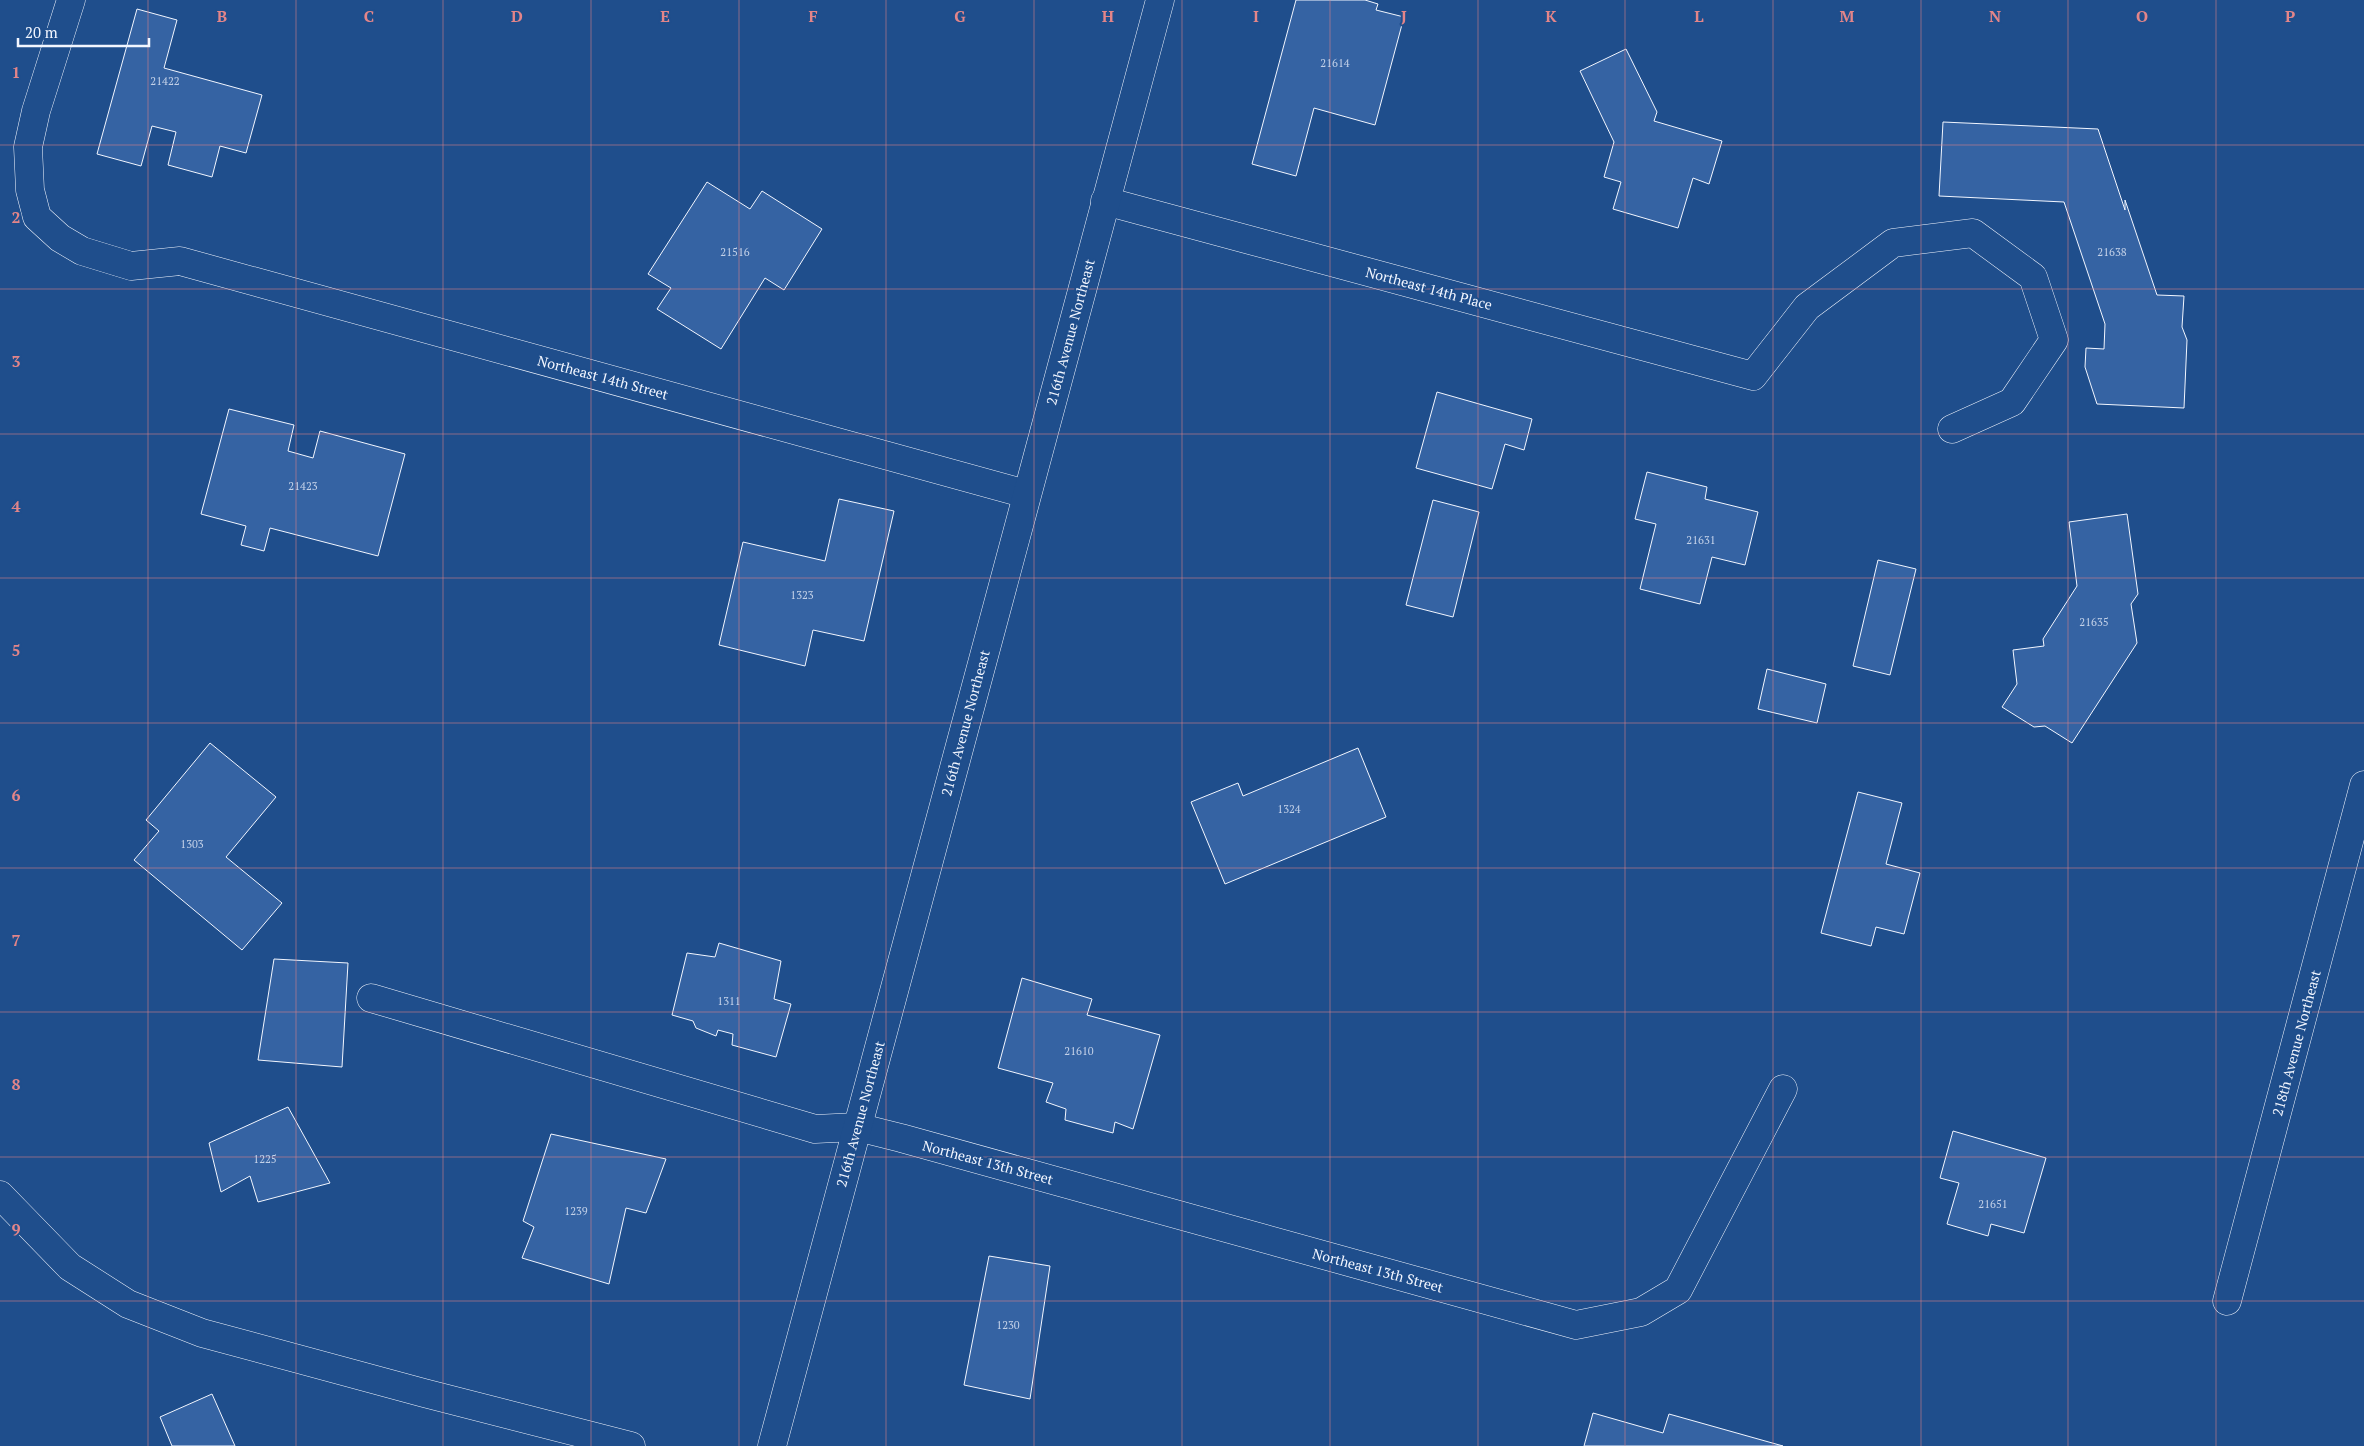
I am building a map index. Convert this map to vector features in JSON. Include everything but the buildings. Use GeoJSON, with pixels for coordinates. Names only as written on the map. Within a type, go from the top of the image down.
{"type":"FeatureCollection","features":[{"type":"Feature","properties":{"kind":"street","name":"Northeast 14th Street"},"geometry":{"type":"LineString","coordinates":[[71,0],[36,111],[28,147],[30,190],[37,217],[60,238],[82,251],[131,266],[180,261],[1026,494]]}},
{"type":"Feature","properties":{"kind":"street","name":"216th Avenue Northeast"},"geometry":{"type":"LineString","coordinates":[[772,1446],[856,1127],[1160,0]]}},
{"type":"Feature","properties":{"kind":"street","name":"Northeast 14th Place"},"geometry":{"type":"LineString","coordinates":[[1105,201],[1753,376],[1807,307],[1893,243],[1973,233],[2034,277],[2054,340],[2012,402],[1952,429]]}},
{"type":"Feature","properties":{"kind":"street"},"geometry":{"type":"LineString","coordinates":[[2362,793],[2364,838]]}},
{"type":"Feature","properties":{"kind":"street","name":"218th Avenue Northeast"},"geometry":{"type":"LineString","coordinates":[[2228,1301],[2362,793]]}},
{"type":"Feature","properties":{"kind":"street","name":"Northeast 13th Street"},"geometry":{"type":"LineString","coordinates":[[371,998],[815,1129],[856,1127],[1576,1325],[1641,1312],[1678,1290],[1783,1089]]}},
{"type":"Feature","properties":{"kind":"street"},"geometry":{"type":"LineString","coordinates":[[0,1195],[70,1268],[128,1304],[211,1336],[631,1446]]}}]}
